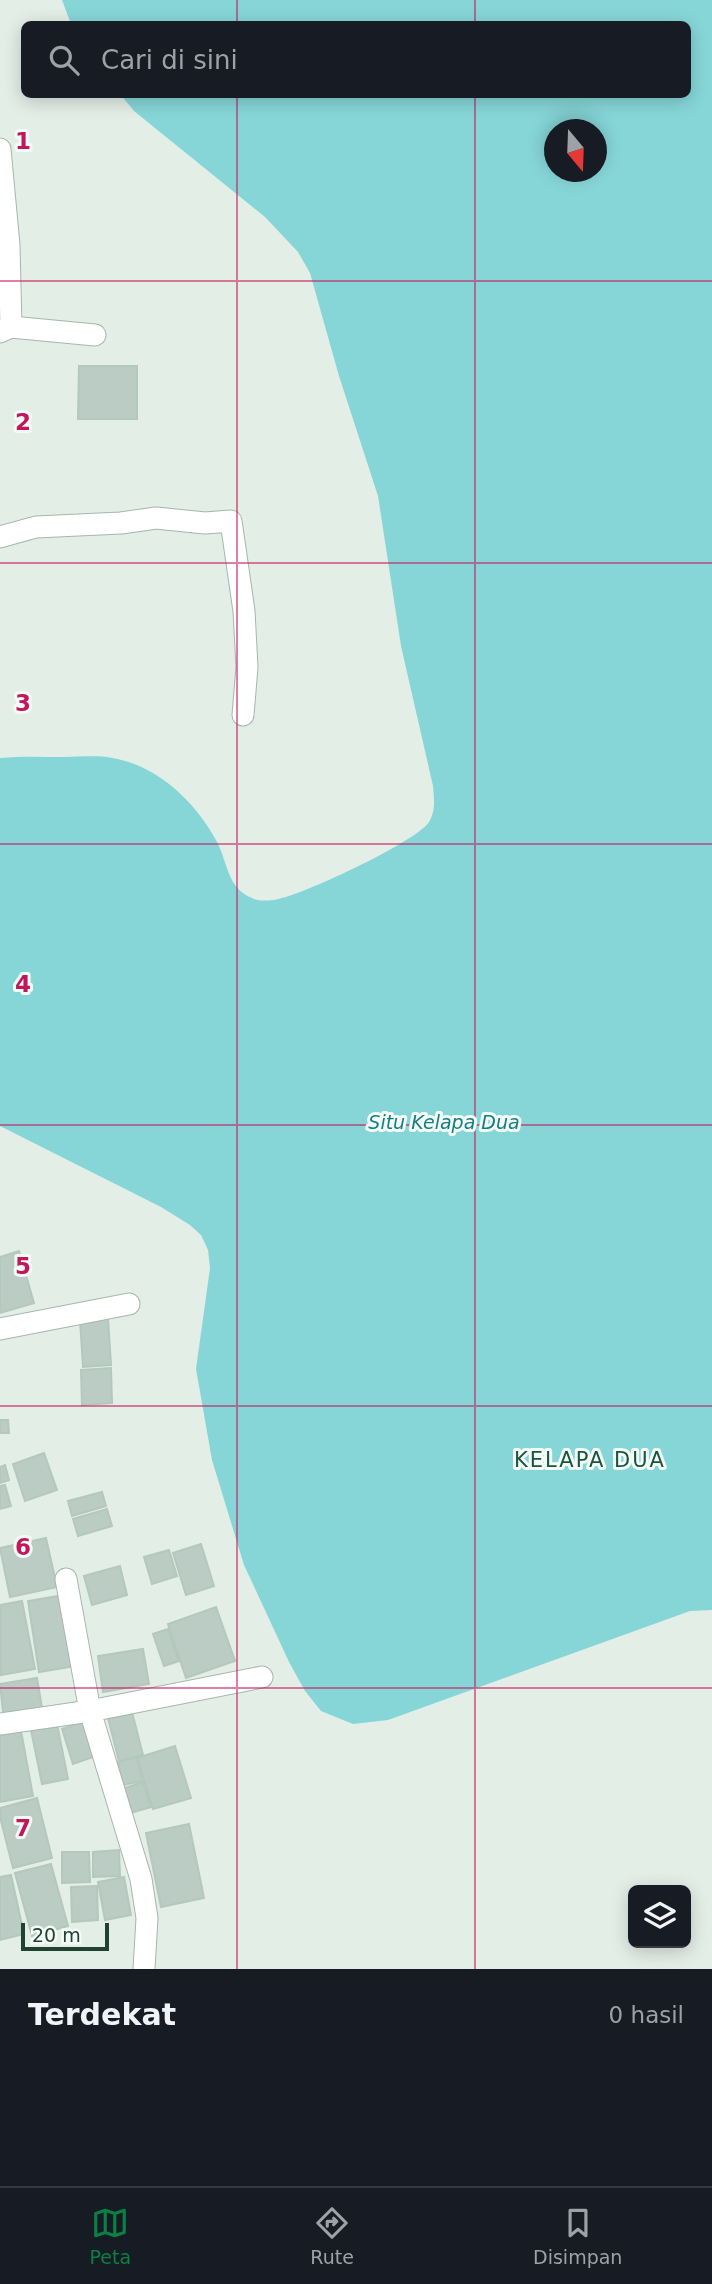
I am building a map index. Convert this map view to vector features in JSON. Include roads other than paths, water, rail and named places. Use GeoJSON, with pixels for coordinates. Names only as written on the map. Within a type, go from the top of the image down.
{"type":"FeatureCollection","features":[{"type":"Feature","properties":{"kind":"street"},"geometry":{"type":"LineString","coordinates":[[0,149],[9,245],[5,329],[95,335]]}},
{"type":"Feature","properties":{"kind":"street"},"geometry":{"type":"LineString","coordinates":[[0,537],[36,527],[121,523],[156,518],[205,523],[231,521],[244,611],[247,667],[243,715]]}},
{"type":"Feature","properties":{"kind":"street"},"geometry":{"type":"LineString","coordinates":[[0,1329],[129,1304]]}},
{"type":"Feature","properties":{"kind":"street"},"geometry":{"type":"LineString","coordinates":[[66,1579],[90,1711],[141,1879],[147,1918],[144,1969]]}},
{"type":"Feature","properties":{"kind":"street"},"geometry":{"type":"LineString","coordinates":[[0,1724],[90,1711],[262,1677]]}},
{"type":"Feature","properties":{"kind":"water","name":"Situ Kelapa Dua"},"geometry":{"type":"Polygon","coordinates":[[[62,0],[712,0],[712,1610],[690,1611],[388,1720],[353,1724],[321,1711],[305,1691],[244,1565],[212,1460],[196,1369],[210,1268],[208,1250],[201,1235],[161,1207],[0,1126],[0,758],[100,757],[129,762],[144,768],[174,788],[198,813],[217,842],[233,881],[244,894],[259,900],[273,900],[306,890],[380,855],[420,831],[429,822],[434,809],[433,786],[401,646],[378,496],[339,376],[310,273],[298,252],[265,217],[134,111],[123,98],[691,98],[691,21],[70,21],[62,0]]]}},
{"type":"Feature","properties":{"kind":"district","name":"KELAPA DUA"},"geometry":{"type":"Point","coordinates":[590,1460]}}]}
